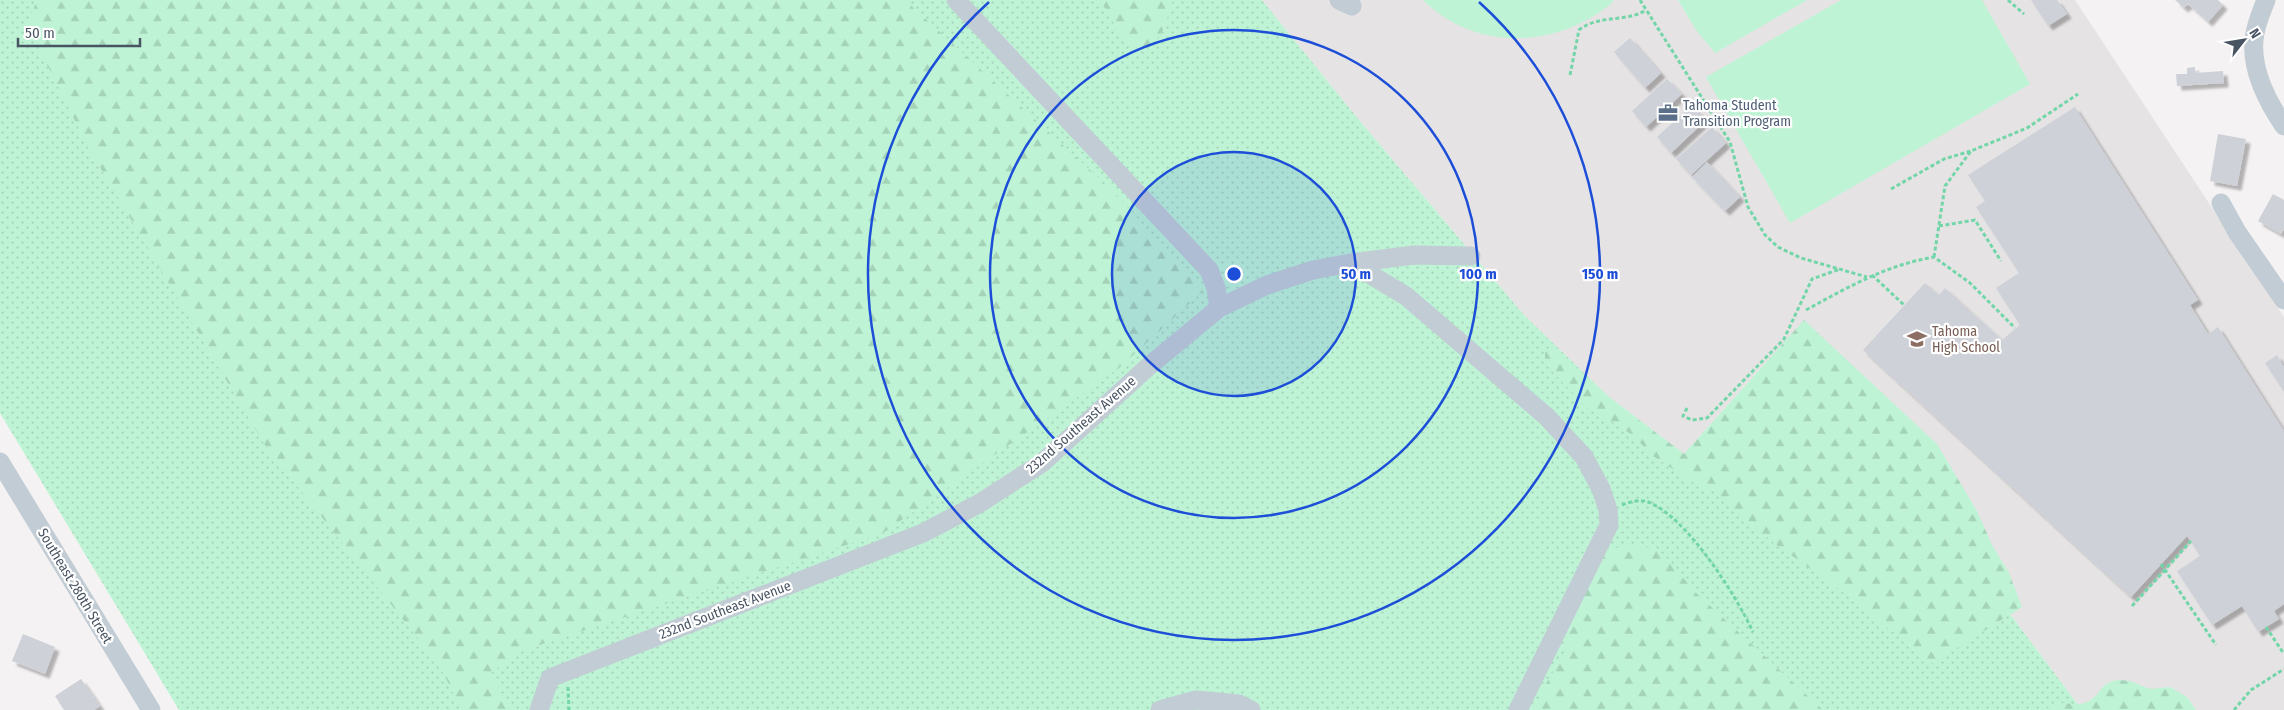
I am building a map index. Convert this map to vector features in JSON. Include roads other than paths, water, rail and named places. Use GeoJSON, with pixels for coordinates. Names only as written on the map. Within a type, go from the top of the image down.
{"type":"FeatureCollection","features":[{"type":"Feature","properties":{"kind":"street"},"geometry":{"type":"LineString","coordinates":[[956,0],[1209,270],[1216,288],[1219,308]]}},
{"type":"Feature","properties":{"kind":"street"},"geometry":{"type":"LineString","coordinates":[[2266,0],[2258,20],[2254,41],[2255,59],[2262,85],[2284,126]]}},
{"type":"Feature","properties":{"kind":"street"},"geometry":{"type":"LineString","coordinates":[[2221,203],[2237,232],[2284,300]]}},
{"type":"Feature","properties":{"kind":"street","name":"232nd Southeast Avenue"},"geometry":{"type":"LineString","coordinates":[[540,710],[550,678],[923,533],[980,503],[1042,463],[1149,366],[1219,308],[1267,285],[1313,270],[1414,255],[1472,256]]}},
{"type":"Feature","properties":{"kind":"street"},"geometry":{"type":"LineString","coordinates":[[1351,263],[1406,296],[1547,417],[1584,458],[1601,489],[1608,510],[1609,525],[1518,710]]}},
{"type":"Feature","properties":{"kind":"street","name":"Southeast 280th Street"},"geometry":{"type":"LineString","coordinates":[[0,462],[151,710]]}},
{"type":"Feature","properties":{"kind":"street"},"geometry":{"type":"LineString","coordinates":[[1160,710],[1196,700],[1239,704],[1251,710]]}},
{"type":"Feature","properties":{"kind":"place","name":"Tahoma Student Transition Program"},"geometry":{"type":"Point","coordinates":[1668,113]}},
{"type":"Feature","properties":{"kind":"place","name":"Tahoma High School"},"geometry":{"type":"Point","coordinates":[1917,339]}}]}
